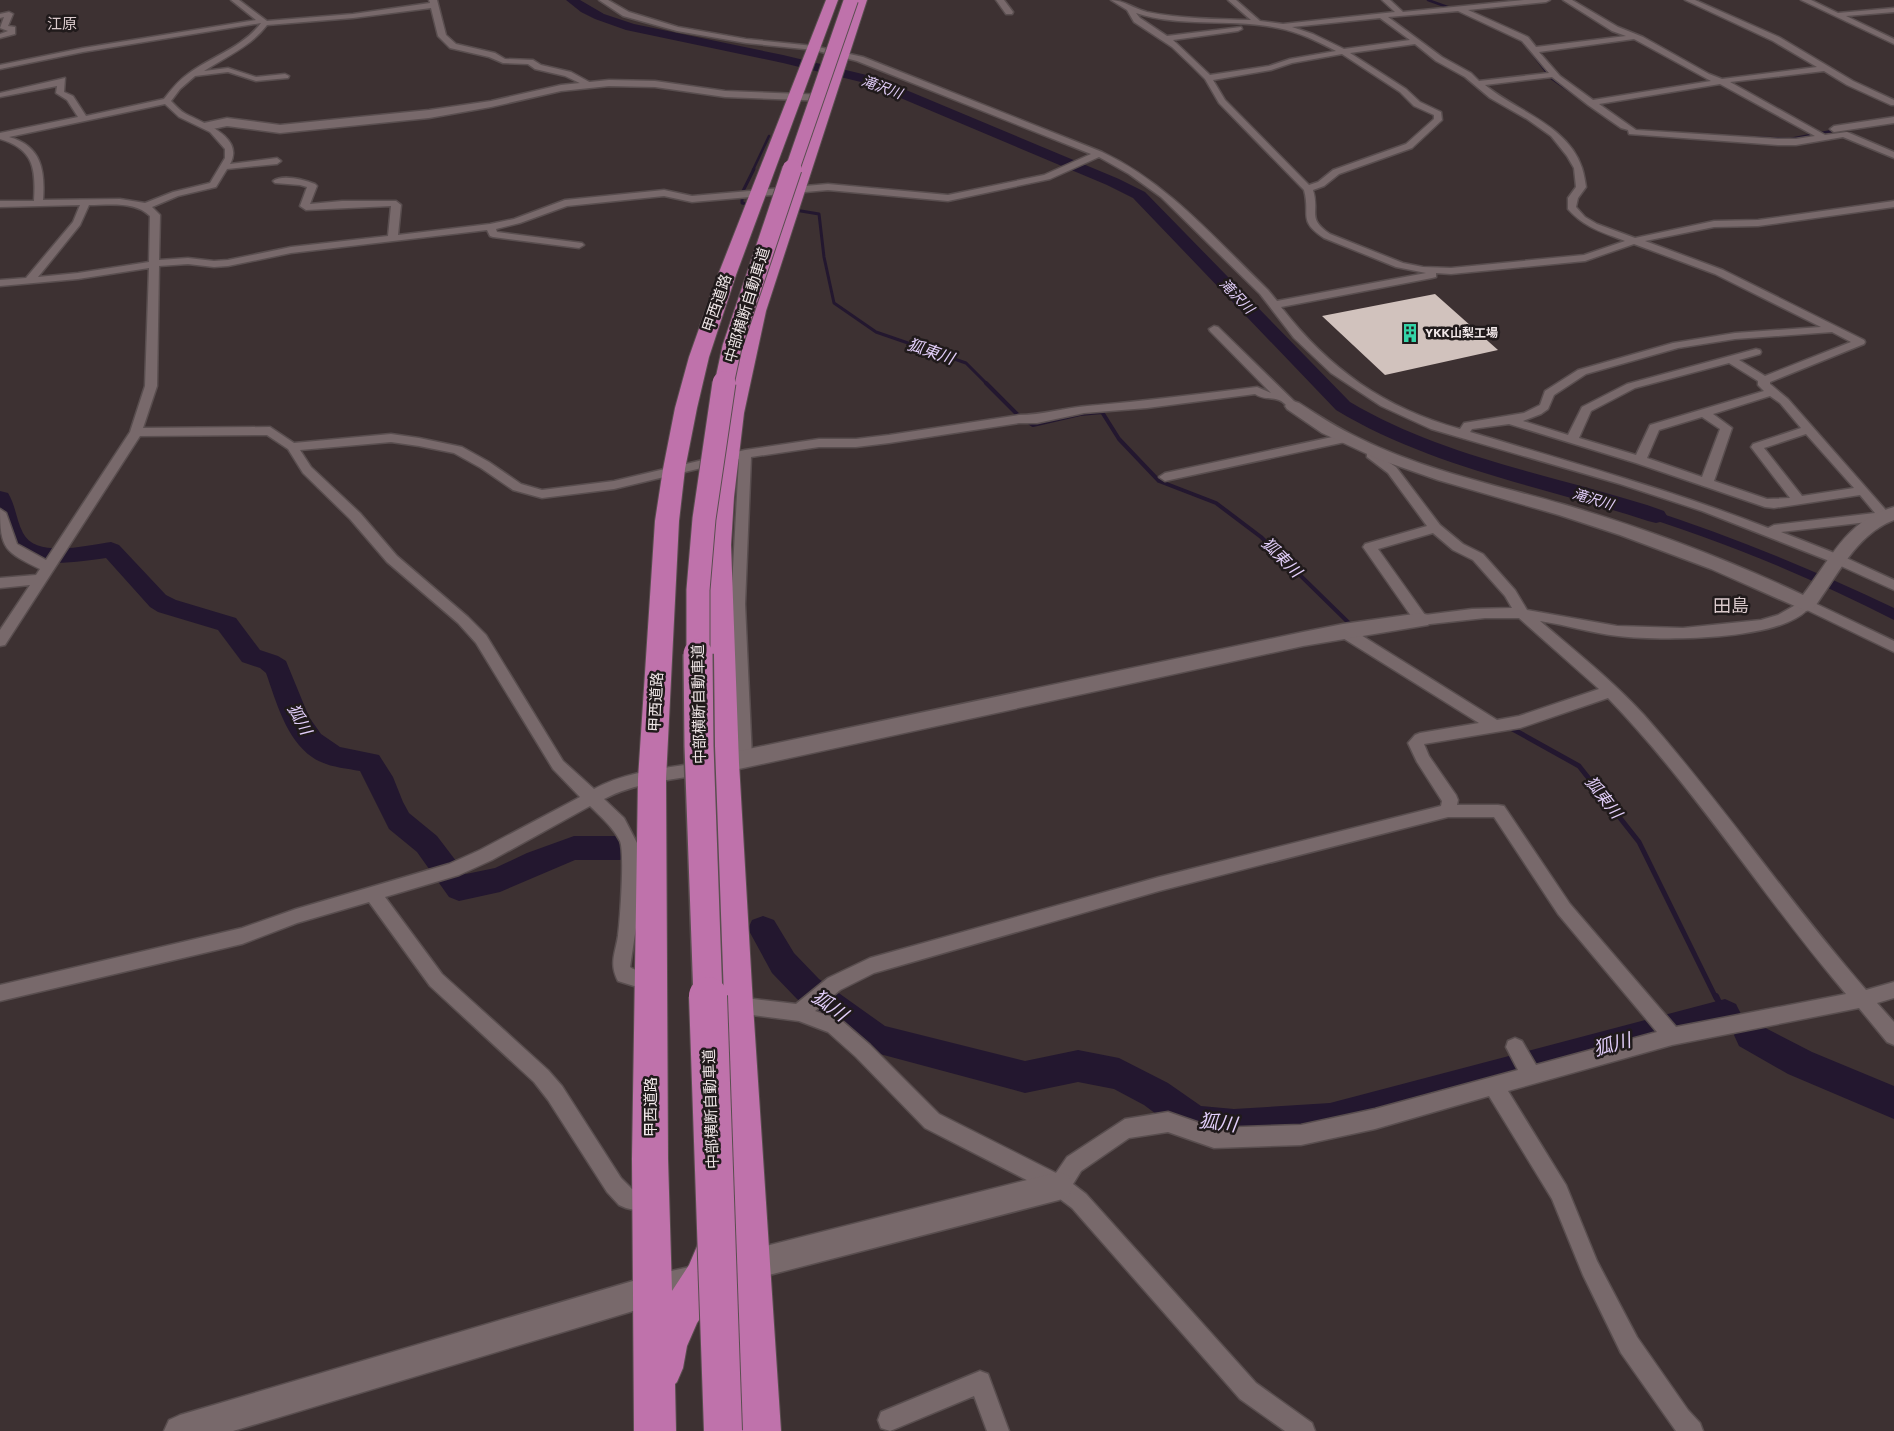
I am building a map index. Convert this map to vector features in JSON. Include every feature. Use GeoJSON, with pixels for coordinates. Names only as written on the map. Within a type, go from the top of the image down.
{"type":"FeatureCollection","features":[{"type":"Feature","properties":{"kind":"highway","name":"甲西道路"},"geometry":{"type":"LineString","coordinates":[[655,1424],[651,1204],[652,779],[663,571],[674,469],[686,408],[699,357],[747,195],[806,68],[832,0]]}},
{"type":"Feature","properties":{"kind":"highway","name":"中部横断自動車道"},"geometry":{"type":"LineString","coordinates":[[723,1431],[698,720],[698,590],[704,519],[721,397],[732,347],[758,266],[851,0]]}},
{"type":"Feature","properties":{"kind":"highway"},"geometry":{"type":"LineString","coordinates":[[760,1431],[736,1005],[734,761],[719,545],[722,497],[736,455],[741,372],[756,312],[861,0]]}},
{"type":"Feature","properties":{"kind":"highway"},"geometry":{"type":"LineString","coordinates":[[655,1424],[667,1345],[683,1309],[703,1278],[734,1209],[744,1142]]}},
{"type":"Feature","properties":{"kind":"street"},"geometry":{"type":"LineString","coordinates":[[235,0],[263,22]]}},
{"type":"Feature","properties":{"kind":"street"},"geometry":{"type":"LineString","coordinates":[[603,0],[626,14],[677,29],[746,41],[806,68],[836,74],[882,67],[1123,166],[1146,180],[1164,195],[1264,292],[1298,336],[1346,380],[1385,404],[1435,426],[1624,481],[1771,531],[1835,561],[1894,585]]}},
{"type":"Feature","properties":{"kind":"street"},"geometry":{"type":"LineString","coordinates":[[1000,0],[1009,12]]}},
{"type":"Feature","properties":{"kind":"street"},"geometry":{"type":"LineString","coordinates":[[1115,0],[1118,4],[1130,10],[1169,17],[1275,25],[1325,42],[1379,73],[1406,92],[1414,102],[1438,114],[1439,118],[1409,146],[1336,172],[1321,184],[1308,189]]}},
{"type":"Feature","properties":{"kind":"street"},"geometry":{"type":"LineString","coordinates":[[1232,0],[1258,23]]}},
{"type":"Feature","properties":{"kind":"street"},"geometry":{"type":"LineString","coordinates":[[1386,0],[1402,14]]}},
{"type":"Feature","properties":{"kind":"street"},"geometry":{"type":"LineString","coordinates":[[1486,0],[1494,5]]}},
{"type":"Feature","properties":{"kind":"street"},"geometry":{"type":"LineString","coordinates":[[1165,39],[1275,25],[1457,10],[1546,0]]}},
{"type":"Feature","properties":{"kind":"street"},"geometry":{"type":"LineString","coordinates":[[1567,0],[1615,29],[1634,37],[1706,76],[1721,81],[1819,135],[1844,134],[1894,155]]}},
{"type":"Feature","properties":{"kind":"street"},"geometry":{"type":"LineString","coordinates":[[1689,0],[1776,39],[1850,83],[1894,103]]}},
{"type":"Feature","properties":{"kind":"street"},"geometry":{"type":"LineString","coordinates":[[1805,0],[1894,42]]}},
{"type":"Feature","properties":{"kind":"street"},"geometry":{"type":"LineString","coordinates":[[0,56],[2,66],[92,49],[263,22],[353,16],[434,2],[442,36],[453,46],[492,55],[503,61],[530,62],[538,67],[568,74],[589,84]]}},
{"type":"Feature","properties":{"kind":"street"},"geometry":{"type":"LineString","coordinates":[[1130,10],[1148,29],[1175,45],[1208,78],[1222,101],[1308,189],[1311,224],[1327,236],[1400,265],[1423,270],[1451,271]]}},
{"type":"Feature","properties":{"kind":"street"},"geometry":{"type":"LineString","coordinates":[[1457,10],[1474,14],[1521,37],[1534,50],[1550,75],[1632,130],[1667,136],[1796,142],[1855,124],[1894,120]]}},
{"type":"Feature","properties":{"kind":"street"},"geometry":{"type":"LineString","coordinates":[[1836,15],[1894,10]]}},
{"type":"Feature","properties":{"kind":"street"},"geometry":{"type":"LineString","coordinates":[[0,16],[9,14],[4,28],[12,29],[11,34],[14,41],[0,44]]}},
{"type":"Feature","properties":{"kind":"street"},"geometry":{"type":"LineString","coordinates":[[1382,16],[1439,59],[1480,83],[1493,96],[1544,126],[1562,142],[1578,168],[1581,187],[1571,203],[1574,212],[1594,226],[1719,272],[1860,342],[1764,380]]}},
{"type":"Feature","properties":{"kind":"street"},"geometry":{"type":"LineString","coordinates":[[0,137],[167,101],[192,74],[206,64],[249,42],[259,33],[263,22]]}},
{"type":"Feature","properties":{"kind":"street"},"geometry":{"type":"LineString","coordinates":[[0,36],[11,34]]}},
{"type":"Feature","properties":{"kind":"street"},"geometry":{"type":"LineString","coordinates":[[1534,50],[1634,37]]}},
{"type":"Feature","properties":{"kind":"street"},"geometry":{"type":"LineString","coordinates":[[1208,78],[1271,68],[1290,61],[1369,47],[1417,42]]}},
{"type":"Feature","properties":{"kind":"street"},"geometry":{"type":"LineString","coordinates":[[208,126],[227,122],[280,129],[429,114],[491,104],[561,88],[589,84],[639,83],[725,94],[806,68],[836,74]]}},
{"type":"Feature","properties":{"kind":"street"},"geometry":{"type":"LineString","coordinates":[[1591,103],[1721,81],[1827,68]]}},
{"type":"Feature","properties":{"kind":"street"},"geometry":{"type":"LineString","coordinates":[[192,74],[228,70],[256,79],[284,76]]}},
{"type":"Feature","properties":{"kind":"street"},"geometry":{"type":"LineString","coordinates":[[1480,83],[1550,75]]}},
{"type":"Feature","properties":{"kind":"street"},"geometry":{"type":"LineString","coordinates":[[0,96],[61,82],[60,93],[70,98],[83,118]]}},
{"type":"Feature","properties":{"kind":"street"},"geometry":{"type":"LineString","coordinates":[[0,204],[120,202],[146,206],[176,194],[207,188],[212,185],[229,158],[229,149],[208,126],[181,115],[167,101]]}},
{"type":"Feature","properties":{"kind":"street"},"geometry":{"type":"LineString","coordinates":[[0,137],[13,139],[32,155],[39,168],[38,203]]}},
{"type":"Feature","properties":{"kind":"street"},"geometry":{"type":"LineString","coordinates":[[0,283],[78,276],[153,264],[188,262],[228,263],[291,250],[490,227],[517,221],[572,202],[664,194],[692,199],[828,187],[948,198],[1047,177],[1095,156]]}},
{"type":"Feature","properties":{"kind":"street"},"geometry":{"type":"LineString","coordinates":[[224,167],[277,161]]}},
{"type":"Feature","properties":{"kind":"street"},"geometry":{"type":"LineString","coordinates":[[278,181],[310,184],[312,186],[306,207],[393,203],[396,205],[393,237]]}},
{"type":"Feature","properties":{"kind":"street"},"geometry":{"type":"LineString","coordinates":[[29,280],[77,223],[86,202]]}},
{"type":"Feature","properties":{"kind":"street"},"geometry":{"type":"LineString","coordinates":[[0,214],[32,210],[50,203]]}},
{"type":"Feature","properties":{"kind":"street"},"geometry":{"type":"LineString","coordinates":[[1274,305],[1451,271],[1585,258],[1634,241],[1714,224],[1758,223],[1894,204]]}},
{"type":"Feature","properties":{"kind":"street"},"geometry":{"type":"LineString","coordinates":[[0,641],[136,432],[151,386],[155,215],[146,206]]}},
{"type":"Feature","properties":{"kind":"street"},"geometry":{"type":"LineString","coordinates":[[490,227],[493,234],[580,245]]}},
{"type":"Feature","properties":{"kind":"street"},"geometry":{"type":"LineString","coordinates":[[1214,329],[1288,401],[1329,429],[1346,438],[1409,464],[1697,555],[1808,601],[1894,647]]}},
{"type":"Feature","properties":{"kind":"street"},"geometry":{"type":"LineString","coordinates":[[1463,434],[1468,426],[1528,416],[1544,408],[1548,401],[1548,393],[1582,372],[1668,347],[1735,336],[1832,329]]}},
{"type":"Feature","properties":{"kind":"street"},"geometry":{"type":"LineString","coordinates":[[1572,439],[1586,410],[1630,386],[1756,352]]}},
{"type":"Feature","properties":{"kind":"street"},"geometry":{"type":"LineString","coordinates":[[1730,359],[1764,380]]}},
{"type":"Feature","properties":{"kind":"street"},"geometry":{"type":"LineString","coordinates":[[1764,380],[1764,385],[1784,401],[1863,491],[1889,514]]}},
{"type":"Feature","properties":{"kind":"street"},"geometry":{"type":"LineString","coordinates":[[292,447],[391,438],[419,442],[463,452],[517,487],[542,494],[614,485],[736,455],[819,443],[856,443],[1019,419],[1037,419],[1084,410],[1146,405],[1257,390],[1266,396],[1288,401]]}},
{"type":"Feature","properties":{"kind":"street"},"geometry":{"type":"LineString","coordinates":[[1640,460],[1654,428],[1771,392]]}},
{"type":"Feature","properties":{"kind":"street"},"geometry":{"type":"LineString","coordinates":[[1704,413],[1726,428],[1707,482]]}},
{"type":"Feature","properties":{"kind":"street"},"geometry":{"type":"LineString","coordinates":[[1509,420],[1640,460],[1769,503],[1863,491]]}},
{"type":"Feature","properties":{"kind":"street"},"geometry":{"type":"LineString","coordinates":[[1799,500],[1756,446],[1809,429]]}},
{"type":"Feature","properties":{"kind":"street"},"geometry":{"type":"LineString","coordinates":[[136,432],[270,431],[292,447],[307,470],[354,516],[392,559],[457,614],[481,639],[558,765],[618,823],[630,843],[629,913],[625,950],[620,967],[624,975],[634,978],[652,977]]}},
{"type":"Feature","properties":{"kind":"street"},"geometry":{"type":"LineString","coordinates":[[1165,477],[1346,438]]}},
{"type":"Feature","properties":{"kind":"street"},"geometry":{"type":"LineString","coordinates":[[1373,450],[1373,457],[1392,470],[1435,528],[1458,547],[1478,557],[1510,593],[1523,614],[1611,691],[1680,770],[1813,942],[1894,1036]]}},
{"type":"Feature","properties":{"kind":"street"},"geometry":{"type":"LineString","coordinates":[[1769,503],[1771,531]]}},
{"type":"Feature","properties":{"kind":"street"},"geometry":{"type":"LineString","coordinates":[[0,513],[12,546],[27,557],[49,566]]}},
{"type":"Feature","properties":{"kind":"street"},"geometry":{"type":"LineString","coordinates":[[1771,531],[1889,514]]}},
{"type":"Feature","properties":{"kind":"street"},"geometry":{"type":"LineString","coordinates":[[0,994],[242,936],[296,916],[453,870],[494,851],[614,786],[631,781],[652,779],[1344,631],[1485,612],[1523,614],[1618,631],[1646,634],[1688,633],[1739,628],[1776,621],[1798,612],[1808,601],[1835,561],[1861,531],[1889,514]]}},
{"type":"Feature","properties":{"kind":"street"},"geometry":{"type":"LineString","coordinates":[[1422,620],[1370,547],[1435,528]]}},
{"type":"Feature","properties":{"kind":"street"},"geometry":{"type":"LineString","coordinates":[[0,583],[41,579]]}},
{"type":"Feature","properties":{"kind":"street"},"geometry":{"type":"LineString","coordinates":[[1344,631],[1496,726]]}},
{"type":"Feature","properties":{"kind":"street"},"geometry":{"type":"LineString","coordinates":[[1448,811],[1450,800],[1422,758],[1416,743],[1420,739],[1520,722],[1611,691]]}},
{"type":"Feature","properties":{"kind":"street"},"geometry":{"type":"LineString","coordinates":[[800,1013],[834,984],[870,966],[1159,884],[1448,811],[1498,811],[1564,909],[1672,1035]]}},
{"type":"Feature","properties":{"kind":"street"},"geometry":{"type":"LineString","coordinates":[[372,893],[436,980],[542,1076],[614,1185],[626,1198],[651,1204]]}},
{"type":"Feature","properties":{"kind":"street"},"geometry":{"type":"LineString","coordinates":[[180,1431],[653,1290],[1059,1186],[1074,1164],[1124,1129],[1168,1122],[1214,1138],[1301,1135],[1375,1119],[1672,1035],[1862,999],[1894,990]]}},
{"type":"Feature","properties":{"kind":"street"},"geometry":{"type":"LineString","coordinates":[[736,1005],[800,1013],[834,1026],[863,1051],[932,1121],[1059,1186],[1079,1201],[1248,1392],[1304,1431]]}},
{"type":"Feature","properties":{"kind":"street"},"geometry":{"type":"LineString","coordinates":[[1515,1047],[1531,1074]]}},
{"type":"Feature","properties":{"kind":"street"},"geometry":{"type":"LineString","coordinates":[[1493,1085],[1559,1192],[1590,1268],[1629,1345],[1680,1418],[1692,1431]]}},
{"type":"Feature","properties":{"kind":"street"},"geometry":{"type":"LineString","coordinates":[[889,1420],[980,1382],[998,1431]]}},
{"type":"Feature","properties":{"kind":"shaded area"},"geometry":{"type":"Polygon","coordinates":[[[1623,501],[1726,537],[1828,578],[1894,608],[1894,620],[1828,588],[1726,545],[1622,510],[1623,501]]]}},
{"type":"Feature","properties":{"kind":"building","name":"YKK山梨工場"},"geometry":{"type":"Polygon","coordinates":[[[1435,294],[1498,350],[1385,375],[1322,316],[1435,294]]]}},
{"type":"Feature","properties":{"kind":"waterway","name":"滝沢川"},"geometry":{"type":"LineString","coordinates":[[572,0],[599,17],[630,27],[783,59],[870,80],[1113,182],[1139,195],[1343,406],[1385,429],[1429,447],[1656,516]]}},
{"type":"Feature","properties":{"kind":"waterway"},"geometry":{"type":"LineString","coordinates":[[1428,0],[1453,9]]}},
{"type":"Feature","properties":{"kind":"waterway"},"geometry":{"type":"LineString","coordinates":[[1529,49],[1551,78],[1578,97]]}},
{"type":"Feature","properties":{"kind":"waterway"},"geometry":{"type":"LineString","coordinates":[[1740,137],[1790,139],[1837,130]]}},
{"type":"Feature","properties":{"kind":"waterway","name":"狐東川"},"geometry":{"type":"LineString","coordinates":[[753,170],[769,136]]}},
{"type":"Feature","properties":{"kind":"waterway","name":"狐東川"},"geometry":{"type":"LineString","coordinates":[[747,204],[742,203],[742,193],[754,169]]}},
{"type":"Feature","properties":{"kind":"waterway","name":"狐東川"},"geometry":{"type":"LineString","coordinates":[[801,211],[819,214],[824,257],[834,303],[876,332],[966,363],[1018,415],[1033,425],[1080,414],[1102,412],[1119,439],[1159,481],[1216,503],[1261,537],[1353,627]]}},
{"type":"Feature","properties":{"kind":"waterway","name":"狐川"},"geometry":{"type":"LineString","coordinates":[[0,498],[12,535],[19,545],[29,552],[56,556],[111,550],[158,601],[167,606],[227,624],[251,656],[269,662],[277,668],[297,719],[312,742],[334,756],[369,762],[379,777],[390,806],[399,821],[427,844],[459,888],[500,880],[537,862],[574,848],[620,848]]}},
{"type":"Feature","properties":{"kind":"waterway","name":"狐東川"},"geometry":{"type":"LineString","coordinates":[[1509,727],[1579,766],[1639,842],[1716,998]]}},
{"type":"Feature","properties":{"kind":"waterway","name":"狐川"},"geometry":{"type":"LineString","coordinates":[[763,929],[783,963],[808,989],[877,1039],[1025,1077],[1078,1066],[1119,1074],[1156,1094],[1195,1122],[1234,1126],[1330,1120],[1725,1014]]}},
{"type":"Feature","properties":{"kind":"waterway","name":"狐東川"},"geometry":{"type":"LineString","coordinates":[[1716,996],[1724,1013]]}},
{"type":"Feature","properties":{"kind":"waterway","name":"狐川"},"geometry":{"type":"LineString","coordinates":[[1750,1035],[1800,1063],[1894,1103]]}},
{"type":"Feature","properties":{"kind":"place","name":"YKK山梨工場"},"geometry":{"type":"Point","coordinates":[1410,333]}},
{"type":"Feature","properties":{"kind":"district","name":"江原"},"geometry":{"type":"Point","coordinates":[62,24]}},
{"type":"Feature","properties":{"kind":"district","name":"田島"},"geometry":{"type":"Point","coordinates":[1731,606]}}]}
